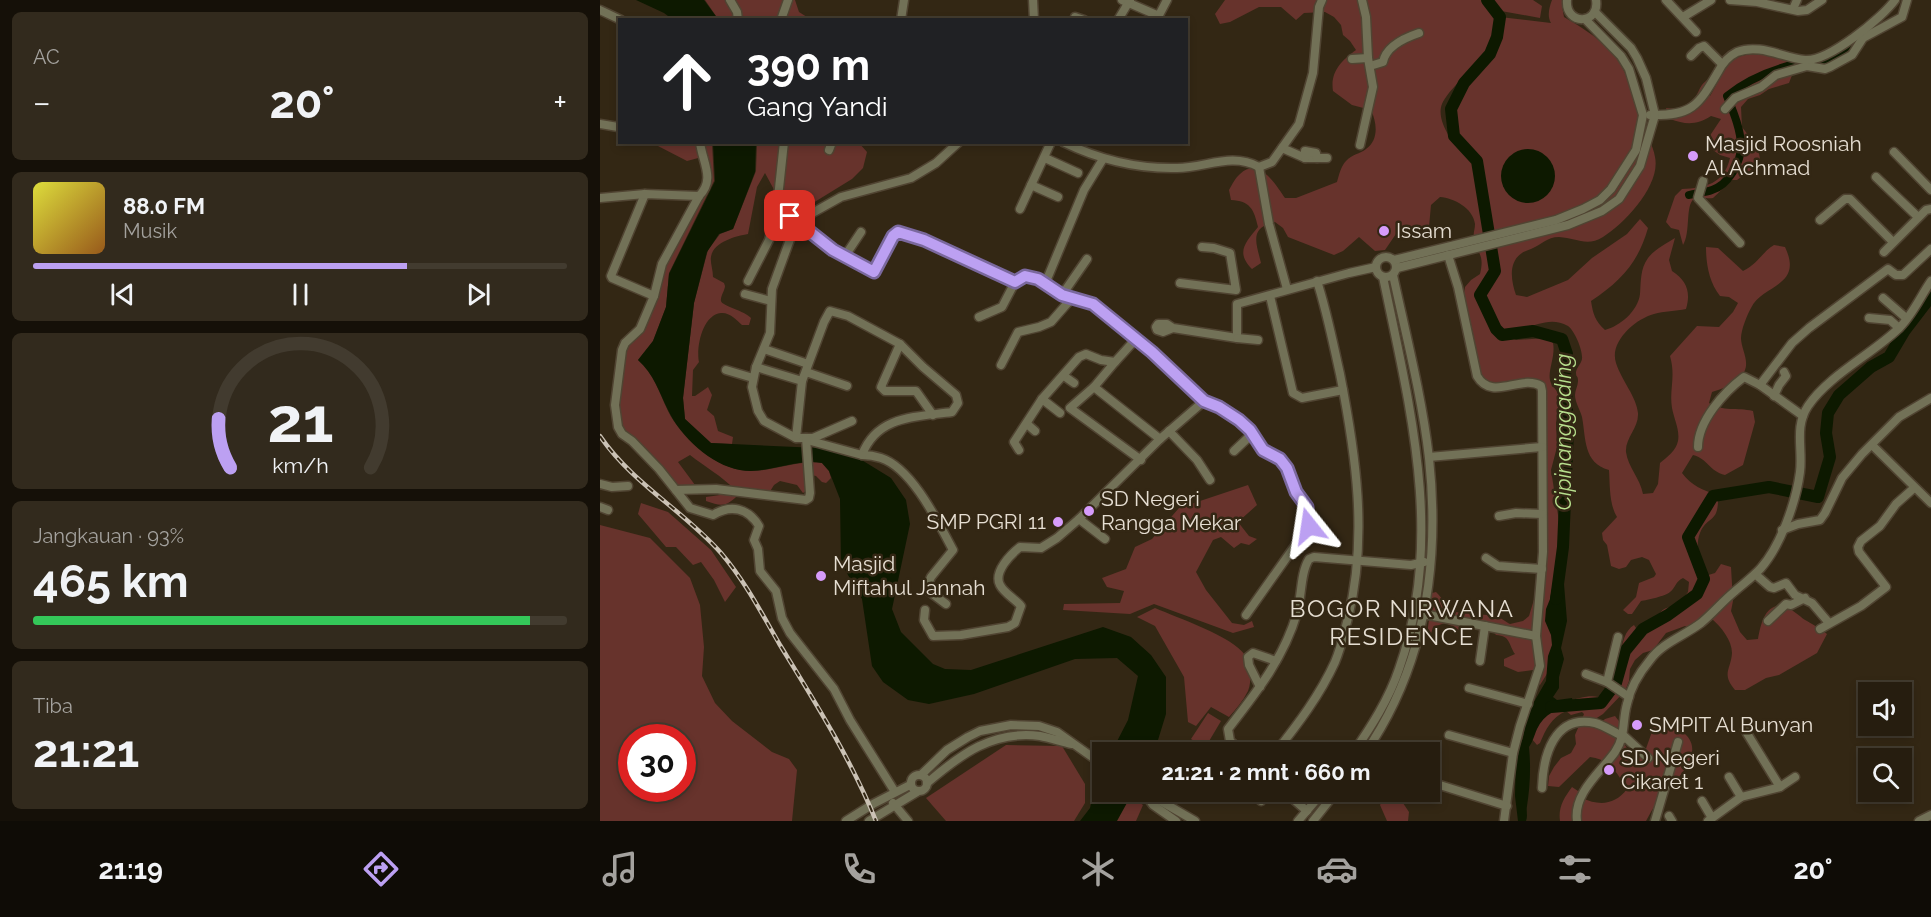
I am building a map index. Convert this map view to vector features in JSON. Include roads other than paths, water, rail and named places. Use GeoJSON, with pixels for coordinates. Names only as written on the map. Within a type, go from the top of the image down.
{"type":"FeatureCollection","features":[{"type":"Feature","properties":{"kind":"street"},"geometry":{"type":"LineString","coordinates":[[730,0],[738,18]]}},
{"type":"Feature","properties":{"kind":"street"},"geometry":{"type":"LineString","coordinates":[[781,18],[788,0]]}},
{"type":"Feature","properties":{"kind":"street"},"geometry":{"type":"LineString","coordinates":[[901,18],[904,0]]}},
{"type":"Feature","properties":{"kind":"street"},"geometry":{"type":"LineString","coordinates":[[1033,0],[1034,18]]}},
{"type":"Feature","properties":{"kind":"street"},"geometry":{"type":"LineString","coordinates":[[1119,18],[1127,1],[1158,18],[1167,0]]}},
{"type":"Feature","properties":{"kind":"street"},"geometry":{"type":"LineString","coordinates":[[1259,167],[1272,162],[1296,130],[1313,73],[1319,7],[1322,0]]}},
{"type":"Feature","properties":{"kind":"street"},"geometry":{"type":"LineString","coordinates":[[1360,145],[1373,87],[1367,24],[1362,0]]}},
{"type":"Feature","properties":{"kind":"street"},"geometry":{"type":"LineString","coordinates":[[1498,239],[1564,217],[1600,200],[1619,178],[1636,150],[1643,115],[1629,69],[1621,56],[1586,19],[1572,16],[1567,8],[1567,0]]}},
{"type":"Feature","properties":{"kind":"street"},"geometry":{"type":"LineString","coordinates":[[1586,19],[1594,12],[1596,0]]}},
{"type":"Feature","properties":{"kind":"street"},"geometry":{"type":"LineString","coordinates":[[1666,0],[1696,32]]}},
{"type":"Feature","properties":{"kind":"street"},"geometry":{"type":"LineString","coordinates":[[1683,17],[1711,0]]}},
{"type":"Feature","properties":{"kind":"street"},"geometry":{"type":"LineString","coordinates":[[1730,0],[1757,1],[1798,11],[1807,10],[1822,0]]}},
{"type":"Feature","properties":{"kind":"street"},"geometry":{"type":"LineString","coordinates":[[1793,9],[1797,0]]}},
{"type":"Feature","properties":{"kind":"street"},"geometry":{"type":"LineString","coordinates":[[1643,115],[1681,113],[1691,108],[1708,88],[1722,64],[1736,53],[1748,50],[1813,60],[1833,52],[1885,13],[1895,0]]}},
{"type":"Feature","properties":{"kind":"street"},"geometry":{"type":"LineString","coordinates":[[1729,104],[1761,87],[1771,77],[1784,72],[1807,66],[1825,69],[1830,67],[1852,54],[1863,38],[1902,17],[1907,0]]}},
{"type":"Feature","properties":{"kind":"street"},"geometry":{"type":"LineString","coordinates":[[600,10],[618,19]]}},
{"type":"Feature","properties":{"kind":"street"},"geometry":{"type":"LineString","coordinates":[[1383,277],[1394,268],[1482,243],[1578,221],[1602,211],[1619,199],[1640,166],[1655,116],[1646,78],[1637,58],[1594,12]]}},
{"type":"Feature","properties":{"kind":"street"},"geometry":{"type":"LineString","coordinates":[[1352,59],[1383,62],[1386,53],[1401,40],[1419,33]]}},
{"type":"Feature","properties":{"kind":"street"},"geometry":{"type":"LineString","coordinates":[[1691,56],[1702,46],[1722,64]]}},
{"type":"Feature","properties":{"kind":"street"},"geometry":{"type":"LineString","coordinates":[[600,124],[618,127]]}},
{"type":"Feature","properties":{"kind":"street"},"geometry":{"type":"LineString","coordinates":[[700,144],[708,175],[706,189],[699,196],[662,264],[654,296],[640,329],[621,350],[615,413],[622,434],[642,451],[690,508],[713,514],[725,508],[732,508],[755,520],[759,526],[754,540],[758,549],[760,571],[776,591],[782,618],[790,633],[834,689],[892,793],[894,805],[908,821]]}},
{"type":"Feature","properties":{"kind":"street"},"geometry":{"type":"LineString","coordinates":[[748,282],[769,240],[777,207],[784,144]]}},
{"type":"Feature","properties":{"kind":"street"},"geometry":{"type":"LineString","coordinates":[[946,604],[927,589],[931,577],[953,550],[934,514],[914,485],[896,467],[881,458],[806,442],[768,425],[760,417],[752,387],[756,367],[770,333],[771,289],[792,234],[800,222],[841,197],[911,178],[936,163],[955,144]]}},
{"type":"Feature","properties":{"kind":"street"},"geometry":{"type":"LineString","coordinates":[[1020,209],[1050,144]]}},
{"type":"Feature","properties":{"kind":"street"},"geometry":{"type":"LineString","coordinates":[[1068,144],[1103,159],[1175,169],[1232,159],[1250,162],[1259,167]]}},
{"type":"Feature","properties":{"kind":"street"},"geometry":{"type":"LineString","coordinates":[[1282,148],[1305,158],[1327,158]]}},
{"type":"Feature","properties":{"kind":"street"},"geometry":{"type":"LineString","coordinates":[[1894,152],[1931,190]]}},
{"type":"Feature","properties":{"kind":"street"},"geometry":{"type":"LineString","coordinates":[[1045,158],[1078,173]]}},
{"type":"Feature","properties":{"kind":"street"},"geometry":{"type":"LineString","coordinates":[[1045,284],[1083,190],[1103,159]]}},
{"type":"Feature","properties":{"kind":"street"},"geometry":{"type":"LineString","coordinates":[[1259,167],[1269,224],[1287,289]]}},
{"type":"Feature","properties":{"kind":"street"},"geometry":{"type":"LineString","coordinates":[[1876,177],[1918,217]]}},
{"type":"Feature","properties":{"kind":"street"},"geometry":{"type":"LineString","coordinates":[[1031,185],[1058,197]]}},
{"type":"Feature","properties":{"kind":"street"},"geometry":{"type":"LineString","coordinates":[[1701,185],[1698,198],[1740,243]]}},
{"type":"Feature","properties":{"kind":"street"},"geometry":{"type":"LineString","coordinates":[[600,198],[645,194],[699,196]]}},
{"type":"Feature","properties":{"kind":"street"},"geometry":{"type":"LineString","coordinates":[[645,194],[611,276],[654,296]]}},
{"type":"Feature","properties":{"kind":"street"},"geometry":{"type":"LineString","coordinates":[[1820,220],[1845,199],[1850,198],[1893,242]]}},
{"type":"Feature","properties":{"kind":"street"},"geometry":{"type":"LineString","coordinates":[[777,207],[800,222],[833,250],[874,272],[893,236],[898,232],[924,240],[1015,282]]}},
{"type":"Feature","properties":{"kind":"street"},"geometry":{"type":"LineString","coordinates":[[1884,252],[1918,217],[1931,208]]}},
{"type":"Feature","properties":{"kind":"street"},"geometry":{"type":"LineString","coordinates":[[845,256],[861,232]]}},
{"type":"Feature","properties":{"kind":"street"},"geometry":{"type":"LineString","coordinates":[[1394,268],[1448,255],[1482,243]]}},
{"type":"Feature","properties":{"kind":"street"},"geometry":{"type":"LineString","coordinates":[[1202,247],[1230,253],[1236,290],[1237,338]]}},
{"type":"Feature","properties":{"kind":"street"},"geometry":{"type":"LineString","coordinates":[[1760,386],[1792,343],[1886,266],[1896,275],[1902,276],[1931,249]]}},
{"type":"Feature","properties":{"kind":"street"},"geometry":{"type":"LineString","coordinates":[[1448,255],[1458,287],[1477,376],[1486,386],[1500,387],[1535,383],[1541,386],[1544,409],[1542,569],[1536,636],[1540,666],[1513,753],[1504,821]]}},
{"type":"Feature","properties":{"kind":"street"},"geometry":{"type":"LineString","coordinates":[[1360,742],[1399,671],[1406,648],[1421,561],[1421,488],[1408,399],[1383,277],[1378,273],[1376,267],[1384,257],[1394,268],[1429,457],[1432,562],[1410,669],[1384,726],[1373,742]]}},
{"type":"Feature","properties":{"kind":"street"},"geometry":{"type":"LineString","coordinates":[[1062,295],[1087,259]]}},
{"type":"Feature","properties":{"kind":"street"},"geometry":{"type":"LineString","coordinates":[[1237,304],[1376,267]]}},
{"type":"Feature","properties":{"kind":"street"},"geometry":{"type":"LineString","coordinates":[[979,317],[1002,307],[1015,282],[1025,276],[1031,276],[1062,295],[1093,304],[1158,357],[1204,401],[1231,414],[1245,425],[1263,450],[1284,462],[1296,492],[1306,504],[1310,517],[1309,526],[1246,615]]}},
{"type":"Feature","properties":{"kind":"street"},"geometry":{"type":"LineString","coordinates":[[1283,742],[1313,703],[1336,660],[1352,603],[1358,561],[1359,513],[1348,410],[1317,281]]}},
{"type":"Feature","properties":{"kind":"street"},"geometry":{"type":"LineString","coordinates":[[1577,821],[1578,807],[1589,783],[1616,751],[1623,737],[1629,697],[1645,666],[1656,652],[1700,623],[1755,574],[1766,561],[1782,530],[1793,500],[1800,472],[1799,437],[1803,416],[1810,403],[1820,392],[1899,328],[1929,293],[1931,281]]}},
{"type":"Feature","properties":{"kind":"street"},"geometry":{"type":"LineString","coordinates":[[1180,283],[1236,290]]}},
{"type":"Feature","properties":{"kind":"street"},"geometry":{"type":"LineString","coordinates":[[745,294],[771,301]]}},
{"type":"Feature","properties":{"kind":"street"},"geometry":{"type":"LineString","coordinates":[[1270,296],[1293,393],[1302,398],[1343,390]]}},
{"type":"Feature","properties":{"kind":"street"},"geometry":{"type":"LineString","coordinates":[[1001,365],[1018,332],[1050,322],[1072,298]]}},
{"type":"Feature","properties":{"kind":"street"},"geometry":{"type":"LineString","coordinates":[[1883,298],[1906,318]]}},
{"type":"Feature","properties":{"kind":"street"},"geometry":{"type":"LineString","coordinates":[[796,438],[805,372],[828,312],[839,313],[900,344],[958,399],[952,412],[897,420],[878,432],[867,443],[862,455]]}},
{"type":"Feature","properties":{"kind":"street"},"geometry":{"type":"LineString","coordinates":[[1869,318],[1890,320],[1899,328]]}},
{"type":"Feature","properties":{"kind":"street"},"geometry":{"type":"LineString","coordinates":[[1173,328],[1258,340]]}},
{"type":"Feature","properties":{"kind":"street"},"geometry":{"type":"LineString","coordinates":[[1135,340],[1094,387],[1070,408],[1141,460]]}},
{"type":"Feature","properties":{"kind":"street"},"geometry":{"type":"LineString","coordinates":[[900,344],[881,387],[885,391],[914,390],[933,415]]}},
{"type":"Feature","properties":{"kind":"street"},"geometry":{"type":"LineString","coordinates":[[764,349],[805,372],[847,386]]}},
{"type":"Feature","properties":{"kind":"street"},"geometry":{"type":"LineString","coordinates":[[1019,450],[1015,439],[1042,399],[1082,354],[1115,362]]}},
{"type":"Feature","properties":{"kind":"street"},"geometry":{"type":"LineString","coordinates":[[756,367],[805,372]]}},
{"type":"Feature","properties":{"kind":"street"},"geometry":{"type":"LineString","coordinates":[[726,370],[753,378]]}},
{"type":"Feature","properties":{"kind":"street"},"geometry":{"type":"LineString","coordinates":[[1774,396],[1786,376],[1784,372]]}},
{"type":"Feature","properties":{"kind":"street"},"geometry":{"type":"LineString","coordinates":[[1064,376],[1074,383]]}},
{"type":"Feature","properties":{"kind":"street"},"geometry":{"type":"LineString","coordinates":[[1698,447],[1701,427],[1728,391],[1745,376],[1803,416]]}},
{"type":"Feature","properties":{"kind":"street"},"geometry":{"type":"LineString","coordinates":[[1094,387],[1160,439]]}},
{"type":"Feature","properties":{"kind":"street"},"geometry":{"type":"LineString","coordinates":[[1408,399],[1419,398]]}},
{"type":"Feature","properties":{"kind":"street"},"geometry":{"type":"LineString","coordinates":[[1782,530],[1823,517],[1842,478],[1899,417],[1931,398]]}},
{"type":"Feature","properties":{"kind":"street"},"geometry":{"type":"LineString","coordinates":[[1042,399],[1060,413]]}},
{"type":"Feature","properties":{"kind":"street"},"geometry":{"type":"LineString","coordinates":[[926,610],[924,620],[933,636],[961,635],[1008,627],[1015,623],[1021,608],[999,581],[998,575],[1009,557],[1021,547],[1033,549],[1045,546],[1079,519],[1160,439],[1204,401]]}},
{"type":"Feature","properties":{"kind":"street"},"geometry":{"type":"LineString","coordinates":[[806,442],[852,421]]}},
{"type":"Feature","properties":{"kind":"street"},"geometry":{"type":"LineString","coordinates":[[1027,424],[1035,431]]}},
{"type":"Feature","properties":{"kind":"street"},"geometry":{"type":"LineString","coordinates":[[1169,431],[1197,460],[1210,480]]}},
{"type":"Feature","properties":{"kind":"street"},"geometry":{"type":"LineString","coordinates":[[1234,451],[1252,434]]}},
{"type":"Feature","properties":{"kind":"street"},"geometry":{"type":"LineString","coordinates":[[676,490],[716,489],[806,500],[810,493],[806,442]]}},
{"type":"Feature","properties":{"kind":"street"},"geometry":{"type":"LineString","coordinates":[[1872,445],[1931,503]]}},
{"type":"Feature","properties":{"kind":"street"},"geometry":{"type":"LineString","coordinates":[[1429,457],[1542,447]]}},
{"type":"Feature","properties":{"kind":"street"},"geometry":{"type":"LineString","coordinates":[[600,484],[612,487],[628,486]]}},
{"type":"Feature","properties":{"kind":"street"},"geometry":{"type":"LineString","coordinates":[[1820,629],[1861,606],[1886,587],[1859,552],[1858,547],[1861,541],[1880,526],[1896,504],[1914,488]]}},
{"type":"Feature","properties":{"kind":"street"},"geometry":{"type":"LineString","coordinates":[[1499,516],[1516,513],[1542,514]]}},
{"type":"Feature","properties":{"kind":"street"},"geometry":{"type":"LineString","coordinates":[[1079,519],[1105,539]]}},
{"type":"Feature","properties":{"kind":"street"},"geometry":{"type":"LineString","coordinates":[[1231,742],[1228,729],[1260,687],[1276,661],[1297,612],[1309,559],[1314,557],[1411,565],[1421,561],[1432,562]]}},
{"type":"Feature","properties":{"kind":"street"},"geometry":{"type":"LineString","coordinates":[[1486,558],[1498,566],[1542,569]]}},
{"type":"Feature","properties":{"kind":"street"},"geometry":{"type":"LineString","coordinates":[[1755,574],[1770,587],[1774,588],[1786,583],[1795,595],[1812,603],[1829,622]]}},
{"type":"Feature","properties":{"kind":"street"},"geometry":{"type":"LineString","coordinates":[[1768,621],[1786,604],[1792,605],[1805,598]]}},
{"type":"Feature","properties":{"kind":"street"},"geometry":{"type":"LineString","coordinates":[[1423,614],[1536,636]]}},
{"type":"Feature","properties":{"kind":"street"},"geometry":{"type":"LineString","coordinates":[[1480,661],[1485,626]]}},
{"type":"Feature","properties":{"kind":"street"},"geometry":{"type":"LineString","coordinates":[[1608,682],[1618,637]]}},
{"type":"Feature","properties":{"kind":"street"},"geometry":{"type":"LineString","coordinates":[[1260,687],[1249,665],[1248,657],[1253,653],[1276,661]]}},
{"type":"Feature","properties":{"kind":"street"},"geometry":{"type":"LineString","coordinates":[[1586,675],[1608,682],[1629,697]]}},
{"type":"Feature","properties":{"kind":"street"},"geometry":{"type":"LineString","coordinates":[[1469,688],[1528,704]]}},
{"type":"Feature","properties":{"kind":"street"},"geometry":{"type":"LineString","coordinates":[[1374,720],[1384,726]]}},
{"type":"Feature","properties":{"kind":"street"},"geometry":{"type":"LineString","coordinates":[[1542,788],[1549,749],[1555,737],[1567,725],[1574,723],[1594,723],[1620,735],[1648,758]]}},
{"type":"Feature","properties":{"kind":"street"},"geometry":{"type":"LineString","coordinates":[[846,821],[892,793],[910,785],[913,777],[921,775],[947,750],[980,731],[1011,725],[1039,726],[1065,736],[1072,744],[1092,757]]}},
{"type":"Feature","properties":{"kind":"street"},"geometry":{"type":"LineString","coordinates":[[1745,730],[1780,787]]}},
{"type":"Feature","properties":{"kind":"street"},"geometry":{"type":"LineString","coordinates":[[1449,735],[1513,753]]}},
{"type":"Feature","properties":{"kind":"street"},"geometry":{"type":"LineString","coordinates":[[870,821],[880,818],[894,805],[925,789],[927,783],[960,755],[973,748],[1000,738],[1013,736],[1038,736],[1072,744]]}},
{"type":"Feature","properties":{"kind":"street"},"geometry":{"type":"LineString","coordinates":[[1655,821],[1678,742]]}},
{"type":"Feature","properties":{"kind":"street"},"geometry":{"type":"LineString","coordinates":[[921,775],[926,778],[927,783]]}},
{"type":"Feature","properties":{"kind":"street"},"geometry":{"type":"LineString","coordinates":[[1729,777],[1741,797]]}},
{"type":"Feature","properties":{"kind":"street"},"geometry":{"type":"LineString","coordinates":[[1702,801],[1710,819],[1741,797],[1780,787],[1795,777]]}},
{"type":"Feature","properties":{"kind":"street"},"geometry":{"type":"LineString","coordinates":[[910,785],[917,792]]}},
{"type":"Feature","properties":{"kind":"street"},"geometry":{"type":"LineString","coordinates":[[1440,786],[1507,806]]}},
{"type":"Feature","properties":{"kind":"street"},"geometry":{"type":"LineString","coordinates":[[1151,802],[1176,821]]}},
{"type":"Feature","properties":{"kind":"street"},"geometry":{"type":"LineString","coordinates":[[1162,802],[1195,821]]}},
{"type":"Feature","properties":{"kind":"street"},"geometry":{"type":"LineString","coordinates":[[1297,802],[1307,811]]}},
{"type":"Feature","properties":{"kind":"street"},"geometry":{"type":"LineString","coordinates":[[1298,821],[1315,802]]}},
{"type":"Feature","properties":{"kind":"street"},"geometry":{"type":"LineString","coordinates":[[1313,821],[1328,802]]}},
{"type":"Feature","properties":{"kind":"street"},"geometry":{"type":"LineString","coordinates":[[1919,821],[1931,815]]}},
{"type":"Feature","properties":{"kind":"waterway","name":"Cipinanggading"},"geometry":{"type":"LineString","coordinates":[[1487,0],[1500,17],[1497,37],[1490,54],[1464,83],[1451,109],[1454,136],[1477,161],[1495,271],[1480,295],[1496,329],[1502,335],[1533,331],[1562,339],[1567,354],[1565,369],[1568,430],[1563,547],[1556,599]]}},
{"type":"Feature","properties":{"kind":"waterway"},"geometry":{"type":"LineString","coordinates":[[1689,195],[1718,187],[1733,173],[1739,159],[1740,134],[1727,96],[1761,75],[1800,63],[1829,60],[1847,46]]}},
{"type":"Feature","properties":{"kind":"waterway"},"geometry":{"type":"LineString","coordinates":[[1551,707],[1601,703],[1616,683],[1625,651],[1643,629],[1668,615],[1697,594],[1704,579],[1688,537],[1713,496],[1769,487],[1818,497],[1830,457],[1826,433],[1828,413],[1839,395],[1871,367],[1889,357],[1905,330],[1931,296]]}},
{"type":"Feature","properties":{"kind":"railway"},"geometry":{"type":"LineString","coordinates":[[600,436],[627,468],[721,553],[738,575],[832,731],[876,821]]}},
{"type":"Feature","properties":{"kind":"place","name":"Masjid Roosniah Al Achmad"},"geometry":{"type":"Point","coordinates":[1693,156]}},
{"type":"Feature","properties":{"kind":"place","name":"Issam"},"geometry":{"type":"Point","coordinates":[1384,231]}},
{"type":"Feature","properties":{"kind":"place","name":"SD Negeri Rangga Mekar"},"geometry":{"type":"Point","coordinates":[1089,511]}},
{"type":"Feature","properties":{"kind":"place","name":"SMP PGRI 11"},"geometry":{"type":"Point","coordinates":[1058,522]}},
{"type":"Feature","properties":{"kind":"place","name":"Masjid Miftahul Jannah"},"geometry":{"type":"Point","coordinates":[821,576]}},
{"type":"Feature","properties":{"kind":"place","name":"SMPIT Al Bunyan"},"geometry":{"type":"Point","coordinates":[1637,725]}},
{"type":"Feature","properties":{"kind":"place","name":"SD Negeri Cikaret 1"},"geometry":{"type":"Point","coordinates":[1609,770]}},
{"type":"Feature","properties":{"kind":"district","name":"BOGOR NIRWANA RESIDENCE"},"geometry":{"type":"Point","coordinates":[1402,623]}}]}
